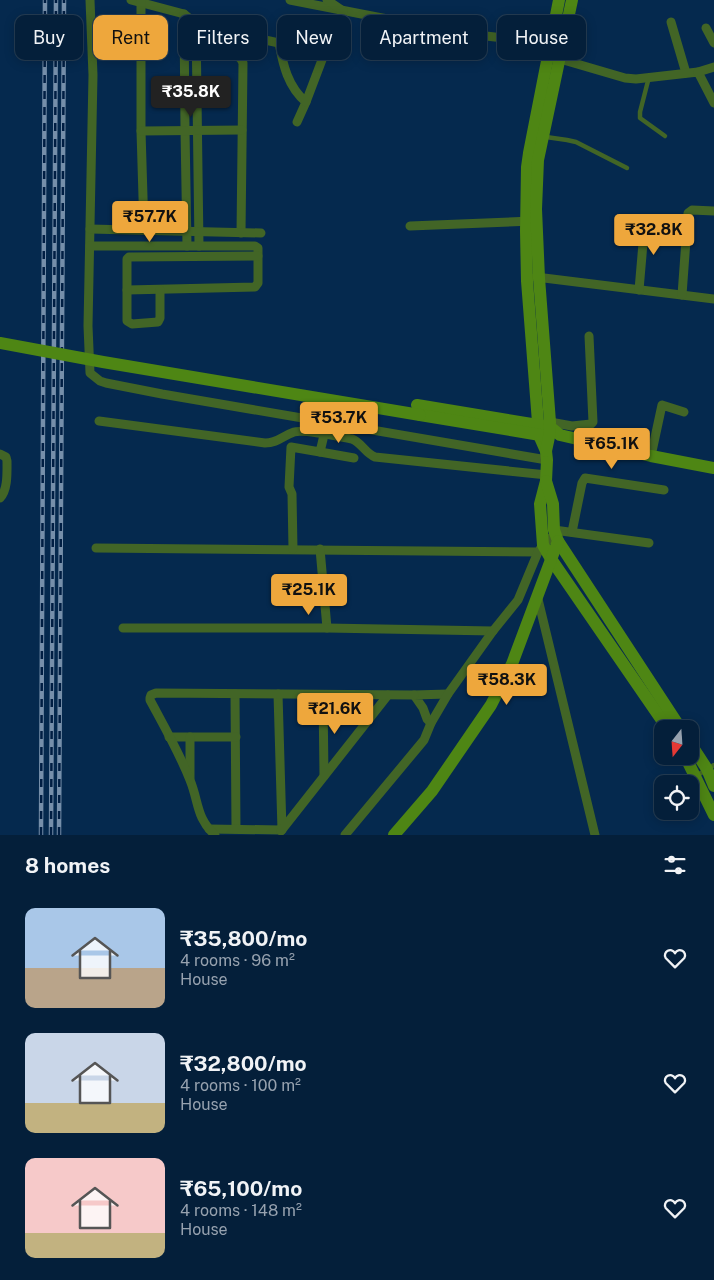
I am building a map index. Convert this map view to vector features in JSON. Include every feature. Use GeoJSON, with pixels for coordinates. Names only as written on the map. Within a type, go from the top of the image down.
{"type":"FeatureCollection","features":[{"type":"Feature","properties":{"kind":"street"},"geometry":{"type":"LineString","coordinates":[[90,0],[93,75],[88,326],[90,373],[95,378],[106,383],[162,394],[547,455]]}},
{"type":"Feature","properties":{"kind":"street"},"geometry":{"type":"LineString","coordinates":[[131,0],[184,14],[187,246]]}},
{"type":"Feature","properties":{"kind":"street"},"geometry":{"type":"LineString","coordinates":[[290,0],[497,37]]}},
{"type":"Feature","properties":{"kind":"street"},"geometry":{"type":"LineString","coordinates":[[326,0],[343,11]]}},
{"type":"Feature","properties":{"kind":"street"},"geometry":{"type":"LineString","coordinates":[[558,15],[559,0]]}},
{"type":"Feature","properties":{"kind":"street"},"geometry":{"type":"LineString","coordinates":[[567,15],[572,0]]}},
{"type":"Feature","properties":{"kind":"street"},"geometry":{"type":"LineString","coordinates":[[139,256],[141,230],[141,2]]}},
{"type":"Feature","properties":{"kind":"street"},"geometry":{"type":"LineString","coordinates":[[341,15],[343,11]]}},
{"type":"Feature","properties":{"kind":"street"},"geometry":{"type":"LineString","coordinates":[[671,22],[686,73]]}},
{"type":"Feature","properties":{"kind":"street"},"geometry":{"type":"LineString","coordinates":[[706,28],[714,42]]}},
{"type":"Feature","properties":{"kind":"street"},"geometry":{"type":"LineString","coordinates":[[196,60],[200,246]]}},
{"type":"Feature","properties":{"kind":"street"},"geometry":{"type":"LineString","coordinates":[[241,233],[243,63],[242,60]]}},
{"type":"Feature","properties":{"kind":"street"},"geometry":{"type":"LineString","coordinates":[[282,60],[290,84],[298,96],[306,102]]}},
{"type":"Feature","properties":{"kind":"street"},"geometry":{"type":"LineString","coordinates":[[297,122],[322,60]]}},
{"type":"Feature","properties":{"kind":"street"},"geometry":{"type":"LineString","coordinates":[[394,835],[432,790],[491,706],[512,664],[551,559],[556,535],[553,504],[547,478],[550,429],[533,277],[528,159],[552,60]]}},
{"type":"Feature","properties":{"kind":"street"},"geometry":{"type":"LineString","coordinates":[[532,221],[542,136],[560,60]]}},
{"type":"Feature","properties":{"kind":"street"},"geometry":{"type":"LineString","coordinates":[[563,60],[625,78],[636,79],[698,72],[714,67]]}},
{"type":"Feature","properties":{"kind":"street"},"geometry":{"type":"LineString","coordinates":[[698,72],[714,103]]}},
{"type":"Feature","properties":{"kind":"street"},"geometry":{"type":"LineString","coordinates":[[141,130],[242,130]]}},
{"type":"Feature","properties":{"kind":"street"},"geometry":{"type":"LineString","coordinates":[[682,295],[688,213],[692,210],[714,211]]}},
{"type":"Feature","properties":{"kind":"street"},"geometry":{"type":"LineString","coordinates":[[639,290],[644,220]]}},
{"type":"Feature","properties":{"kind":"street"},"geometry":{"type":"LineString","coordinates":[[410,226],[532,221]]}},
{"type":"Feature","properties":{"kind":"street"},"geometry":{"type":"LineString","coordinates":[[90,229],[261,233]]}},
{"type":"Feature","properties":{"kind":"street"},"geometry":{"type":"LineString","coordinates":[[90,246],[255,246],[258,248],[258,282],[255,288],[127,290]]}},
{"type":"Feature","properties":{"kind":"street"},"geometry":{"type":"LineString","coordinates":[[160,290],[160,318],[158,322],[132,324],[127,321],[128,258],[139,256],[258,256]]}},
{"type":"Feature","properties":{"kind":"street"},"geometry":{"type":"LineString","coordinates":[[533,277],[714,299]]}},
{"type":"Feature","properties":{"kind":"street"},"geometry":{"type":"LineString","coordinates":[[0,336],[292,386],[419,410]]}},
{"type":"Feature","properties":{"kind":"street"},"geometry":{"type":"LineString","coordinates":[[550,429],[591,424],[593,422],[589,336]]}},
{"type":"Feature","properties":{"kind":"street"},"geometry":{"type":"LineString","coordinates":[[0,343],[103,362],[550,429],[651,456],[714,468]]}},
{"type":"Feature","properties":{"kind":"street"},"geometry":{"type":"LineString","coordinates":[[651,456],[662,405],[684,412]]}},
{"type":"Feature","properties":{"kind":"street"},"geometry":{"type":"LineString","coordinates":[[99,421],[265,443],[275,442],[294,432],[352,438],[365,451],[375,457],[547,478]]}},
{"type":"Feature","properties":{"kind":"street"},"geometry":{"type":"LineString","coordinates":[[320,452],[330,422]]}},
{"type":"Feature","properties":{"kind":"street"},"geometry":{"type":"LineString","coordinates":[[293,549],[292,494],[290,487],[291,447],[354,458]]}},
{"type":"Feature","properties":{"kind":"street"},"geometry":{"type":"LineString","coordinates":[[0,454],[6,457],[7,461],[4,494],[0,498]]}},
{"type":"Feature","properties":{"kind":"street"},"geometry":{"type":"LineString","coordinates":[[345,835],[424,740],[431,723],[448,694],[518,600],[541,548],[540,504],[547,478]]}},
{"type":"Feature","properties":{"kind":"street"},"geometry":{"type":"LineString","coordinates":[[572,532],[582,483],[585,478],[664,490]]}},
{"type":"Feature","properties":{"kind":"street"},"geometry":{"type":"LineString","coordinates":[[96,548],[541,548],[556,535],[572,532],[649,543]]}},
{"type":"Feature","properties":{"kind":"street"},"geometry":{"type":"LineString","coordinates":[[556,535],[675,720]]}},
{"type":"Feature","properties":{"kind":"street"},"geometry":{"type":"LineString","coordinates":[[541,548],[551,559],[662,720]]}},
{"type":"Feature","properties":{"kind":"street"},"geometry":{"type":"LineString","coordinates":[[320,549],[328,628]]}},
{"type":"Feature","properties":{"kind":"street"},"geometry":{"type":"LineString","coordinates":[[537,594],[595,835]]}},
{"type":"Feature","properties":{"kind":"street"},"geometry":{"type":"LineString","coordinates":[[123,628],[328,628],[494,631]]}},
{"type":"Feature","properties":{"kind":"street"},"geometry":{"type":"LineString","coordinates":[[280,832],[236,829],[212,832],[200,815],[190,780],[150,700],[153,694],[448,694]]}},
{"type":"Feature","properties":{"kind":"street"},"geometry":{"type":"LineString","coordinates":[[235,694],[236,829]]}},
{"type":"Feature","properties":{"kind":"street"},"geometry":{"type":"LineString","coordinates":[[278,694],[280,832]]}},
{"type":"Feature","properties":{"kind":"street"},"geometry":{"type":"LineString","coordinates":[[323,695],[324,776]]}},
{"type":"Feature","properties":{"kind":"street"},"geometry":{"type":"LineString","coordinates":[[280,832],[388,695]]}},
{"type":"Feature","properties":{"kind":"street"},"geometry":{"type":"LineString","coordinates":[[414,695],[424,708],[427,719],[431,723]]}},
{"type":"Feature","properties":{"kind":"street"},"geometry":{"type":"LineString","coordinates":[[169,736],[236,737]]}},
{"type":"Feature","properties":{"kind":"street"},"geometry":{"type":"LineString","coordinates":[[190,737],[190,780]]}},
{"type":"Feature","properties":{"kind":"street"},"geometry":{"type":"LineString","coordinates":[[699,753],[711,767],[714,786]]}},
{"type":"Feature","properties":{"kind":"street"},"geometry":{"type":"LineString","coordinates":[[699,784],[714,815]]}},
{"type":"Feature","properties":{"kind":"lane"},"geometry":{"type":"LineString","coordinates":[[649,77],[640,118],[664,136]]}},
{"type":"Feature","properties":{"kind":"lane"},"geometry":{"type":"LineString","coordinates":[[542,136],[576,142],[627,168]]}},
{"type":"Feature","properties":{"kind":"lane"},"geometry":{"type":"LineString","coordinates":[[697,775],[711,767]]}},
{"type":"Feature","properties":{"kind":"railway"},"geometry":{"type":"LineString","coordinates":[[41,835],[45,0]]}},
{"type":"Feature","properties":{"kind":"railway"},"geometry":{"type":"LineString","coordinates":[[51,835],[56,0]]}},
{"type":"Feature","properties":{"kind":"railway"},"geometry":{"type":"LineString","coordinates":[[59,835],[64,0]]}}]}
